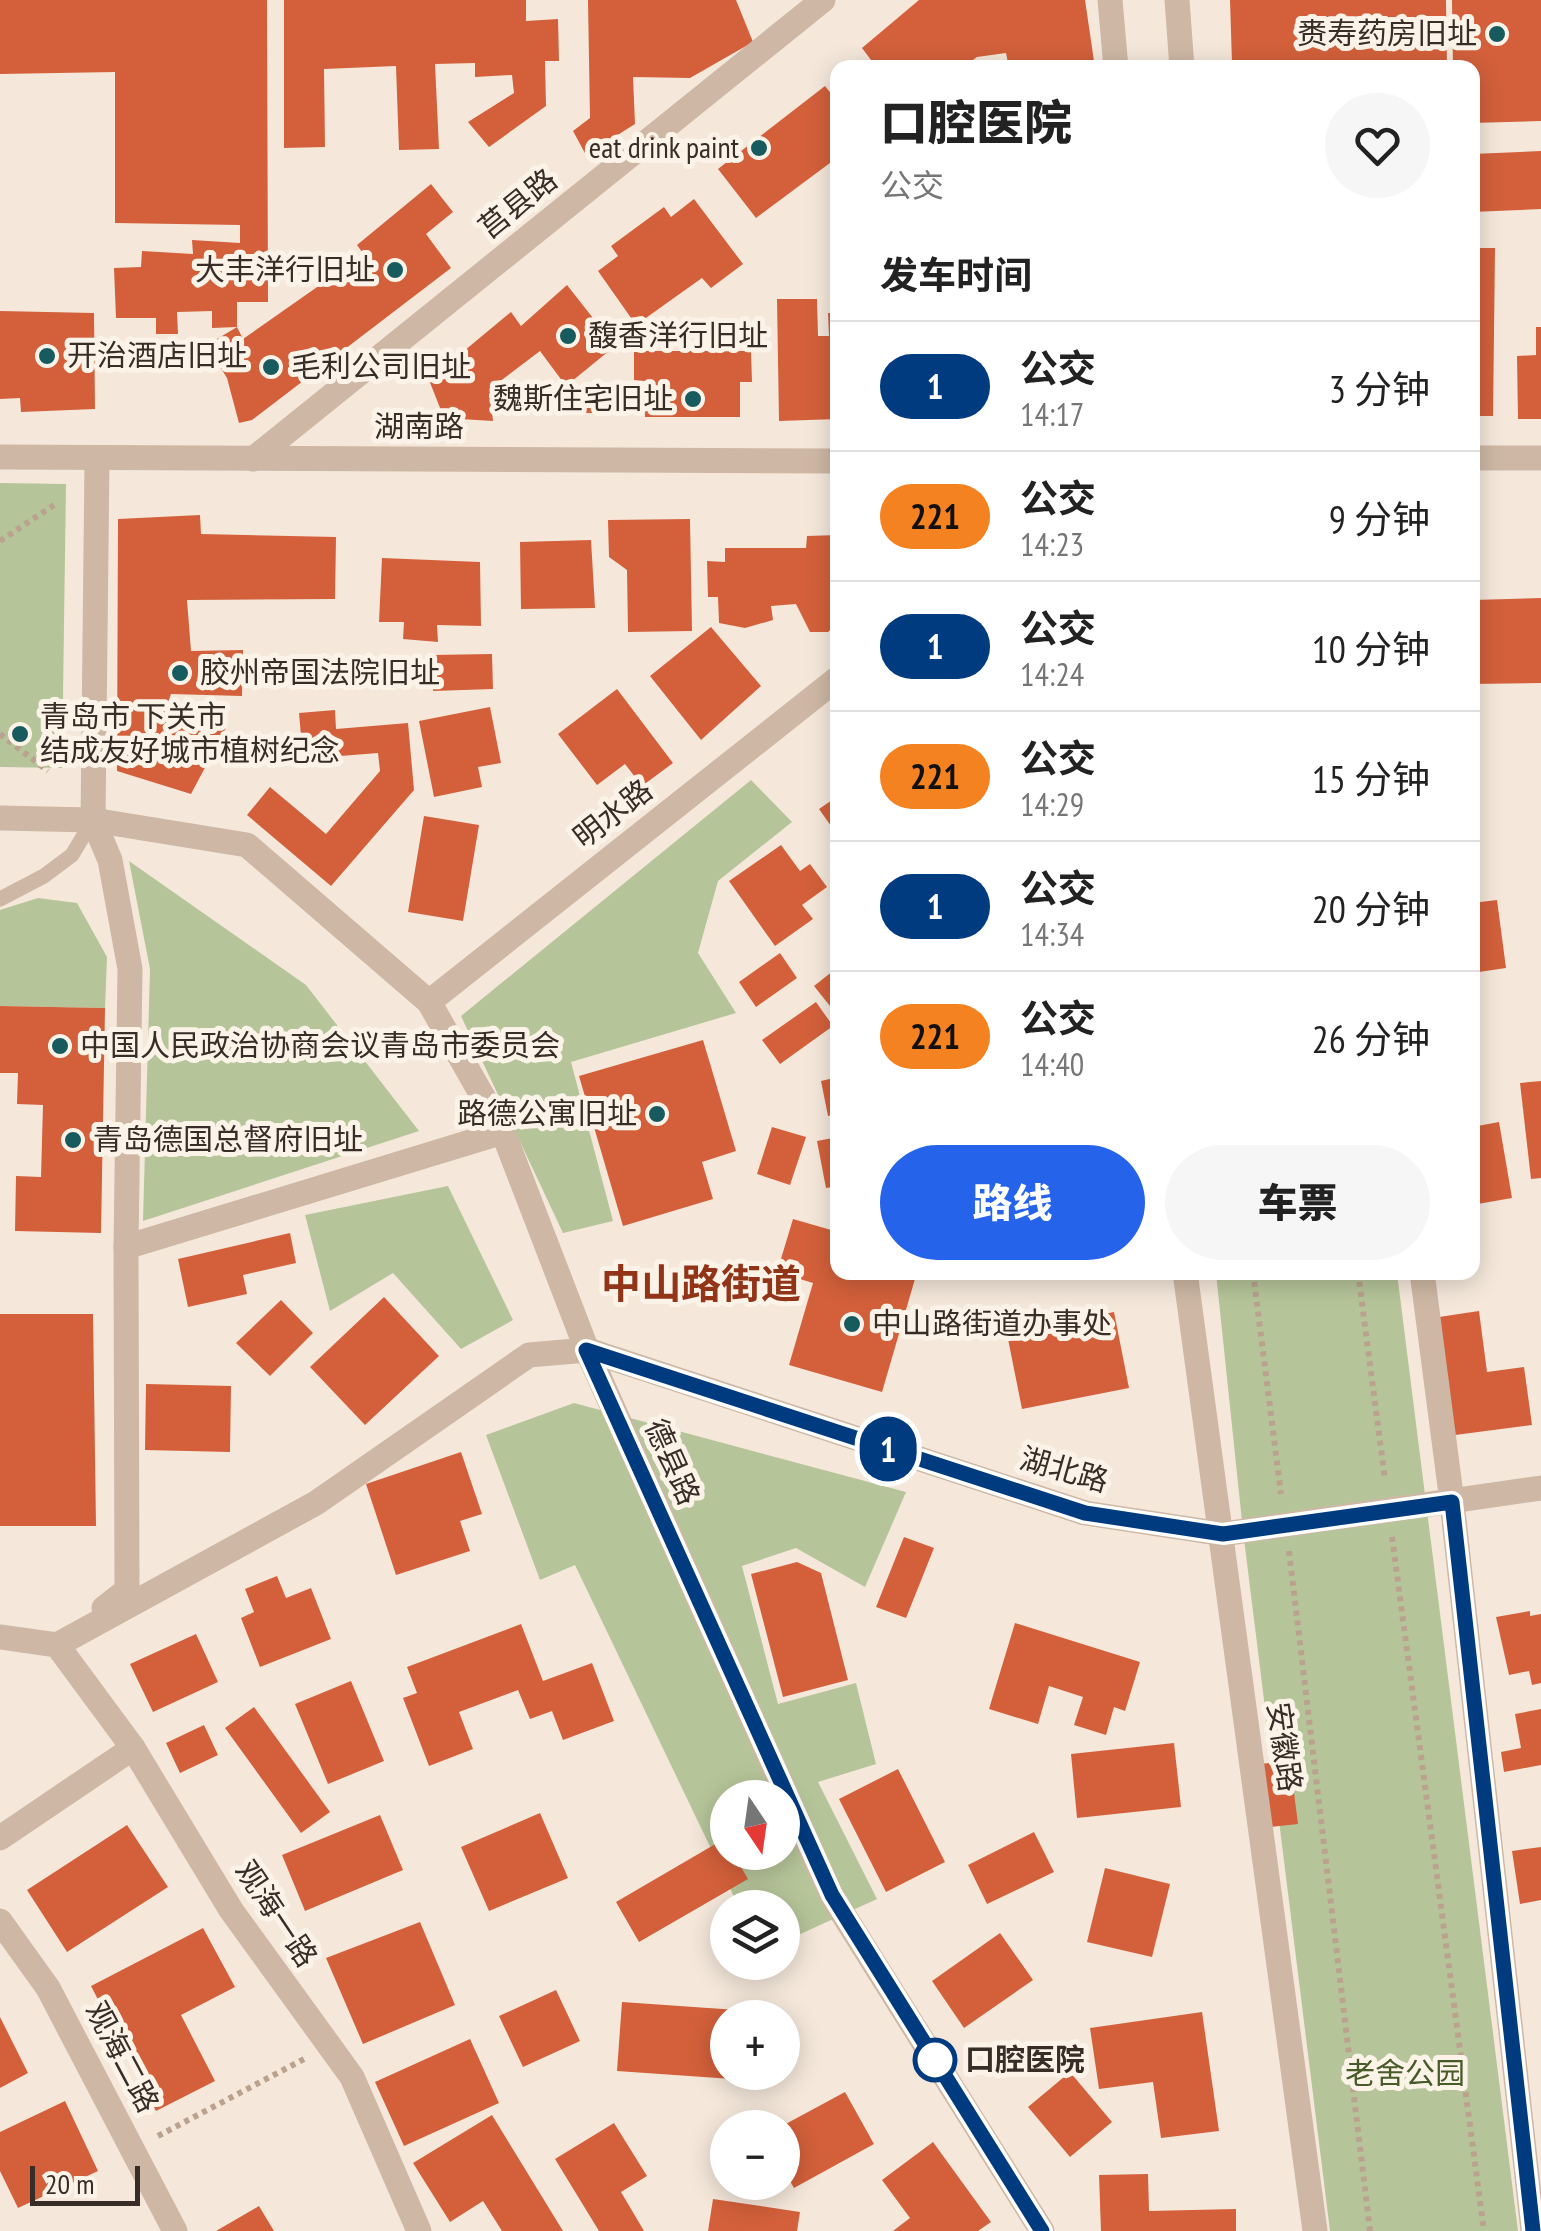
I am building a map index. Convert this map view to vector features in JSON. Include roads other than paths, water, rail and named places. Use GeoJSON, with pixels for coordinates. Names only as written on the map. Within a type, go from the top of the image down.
{"type":"FeatureCollection","features":[{"type":"Feature","properties":{"kind":"street","name":"莒县路"},"geometry":{"type":"LineString","coordinates":[[253,458],[823,0]]}},
{"type":"Feature","properties":{"kind":"street"},"geometry":{"type":"LineString","coordinates":[[1110,0],[1115,60]]}},
{"type":"Feature","properties":{"kind":"street"},"geometry":{"type":"LineString","coordinates":[[1177,0],[1181,60]]}},
{"type":"Feature","properties":{"kind":"street","name":"湖南路"},"geometry":{"type":"LineString","coordinates":[[0,457],[830,461]]}},
{"type":"Feature","properties":{"kind":"street"},"geometry":{"type":"LineString","coordinates":[[1480,458],[1541,458]]}},
{"type":"Feature","properties":{"kind":"street"},"geometry":{"type":"LineString","coordinates":[[58,1645],[127,1590],[130,968],[110,860],[93,820],[97,460]]}},
{"type":"Feature","properties":{"kind":"street","name":"明水路"},"geometry":{"type":"LineString","coordinates":[[429,1002],[830,684]]}},
{"type":"Feature","properties":{"kind":"street","name":"德县路"},"geometry":{"type":"LineString","coordinates":[[0,818],[93,820],[247,845],[429,1002],[503,1132],[586,1350],[832,1895],[1042,2231]]}},
{"type":"Feature","properties":{"kind":"street"},"geometry":{"type":"LineString","coordinates":[[126,1248],[503,1132]]}},
{"type":"Feature","properties":{"kind":"street","name":"安徽路"},"geometry":{"type":"LineString","coordinates":[[1186,1280],[1315,2231]]}},
{"type":"Feature","properties":{"kind":"street"},"geometry":{"type":"LineString","coordinates":[[1423,1280],[1452,1502],[1532,2231]]}},
{"type":"Feature","properties":{"kind":"street"},"geometry":{"type":"LineString","coordinates":[[0,1637],[58,1645],[316,1503],[529,1355],[586,1350]]}},
{"type":"Feature","properties":{"kind":"street","name":"湖北路"},"geometry":{"type":"LineString","coordinates":[[586,1350],[1085,1513],[1223,1534],[1541,1488]]}},
{"type":"Feature","properties":{"kind":"street","name":"观海一路"},"geometry":{"type":"LineString","coordinates":[[58,1645],[133,1748],[231,1910],[352,2077],[418,2231]]}},
{"type":"Feature","properties":{"kind":"street"},"geometry":{"type":"LineString","coordinates":[[0,1838],[133,1748]]}},
{"type":"Feature","properties":{"kind":"street","name":"观海二路"},"geometry":{"type":"LineString","coordinates":[[0,1921],[48,1988],[175,2231]]}},
{"type":"Feature","properties":{"kind":"lane"},"geometry":{"type":"LineString","coordinates":[[0,899],[44,876],[72,855],[93,820]]}},
{"type":"Feature","properties":{"kind":"place","name":"赉寿药房旧址"},"geometry":{"type":"Point","coordinates":[1497,34]}},
{"type":"Feature","properties":{"kind":"place","name":"eat drink paint"},"geometry":{"type":"Point","coordinates":[759,148]}},
{"type":"Feature","properties":{"kind":"place","name":"大丰洋行旧址"},"geometry":{"type":"Point","coordinates":[395,270]}},
{"type":"Feature","properties":{"kind":"place","name":"馥香洋行旧址"},"geometry":{"type":"Point","coordinates":[568,336]}},
{"type":"Feature","properties":{"kind":"place","name":"开治酒店旧址"},"geometry":{"type":"Point","coordinates":[47,356]}},
{"type":"Feature","properties":{"kind":"place","name":"毛利公司旧址"},"geometry":{"type":"Point","coordinates":[271,367]}},
{"type":"Feature","properties":{"kind":"place","name":"魏斯住宅旧址"},"geometry":{"type":"Point","coordinates":[693,399]}},
{"type":"Feature","properties":{"kind":"place","name":"胶州帝国法院旧址"},"geometry":{"type":"Point","coordinates":[180,673]}},
{"type":"Feature","properties":{"kind":"place","name":"青岛市 下关市 结成友好城市植树纪念"},"geometry":{"type":"Point","coordinates":[20,734]}},
{"type":"Feature","properties":{"kind":"place","name":"中国人民政治协商会议青岛市委员会"},"geometry":{"type":"Point","coordinates":[60,1046]}},
{"type":"Feature","properties":{"kind":"place","name":"路德公寓旧址"},"geometry":{"type":"Point","coordinates":[657,1114]}},
{"type":"Feature","properties":{"kind":"place","name":"青岛德国总督府旧址"},"geometry":{"type":"Point","coordinates":[73,1140]}},
{"type":"Feature","properties":{"kind":"place","name":"中山路街道办事处"},"geometry":{"type":"Point","coordinates":[852,1324]}},
{"type":"Feature","properties":{"kind":"place","name":"口腔医院"},"geometry":{"type":"Point","coordinates":[935,2060]}},
{"type":"Feature","properties":{"kind":"district","name":"中山路街道"},"geometry":{"type":"Point","coordinates":[701,1284]}},
{"type":"Feature","properties":{"kind":"park label","name":"老舍公园"},"geometry":{"type":"Point","coordinates":[1405,2074]}}]}
